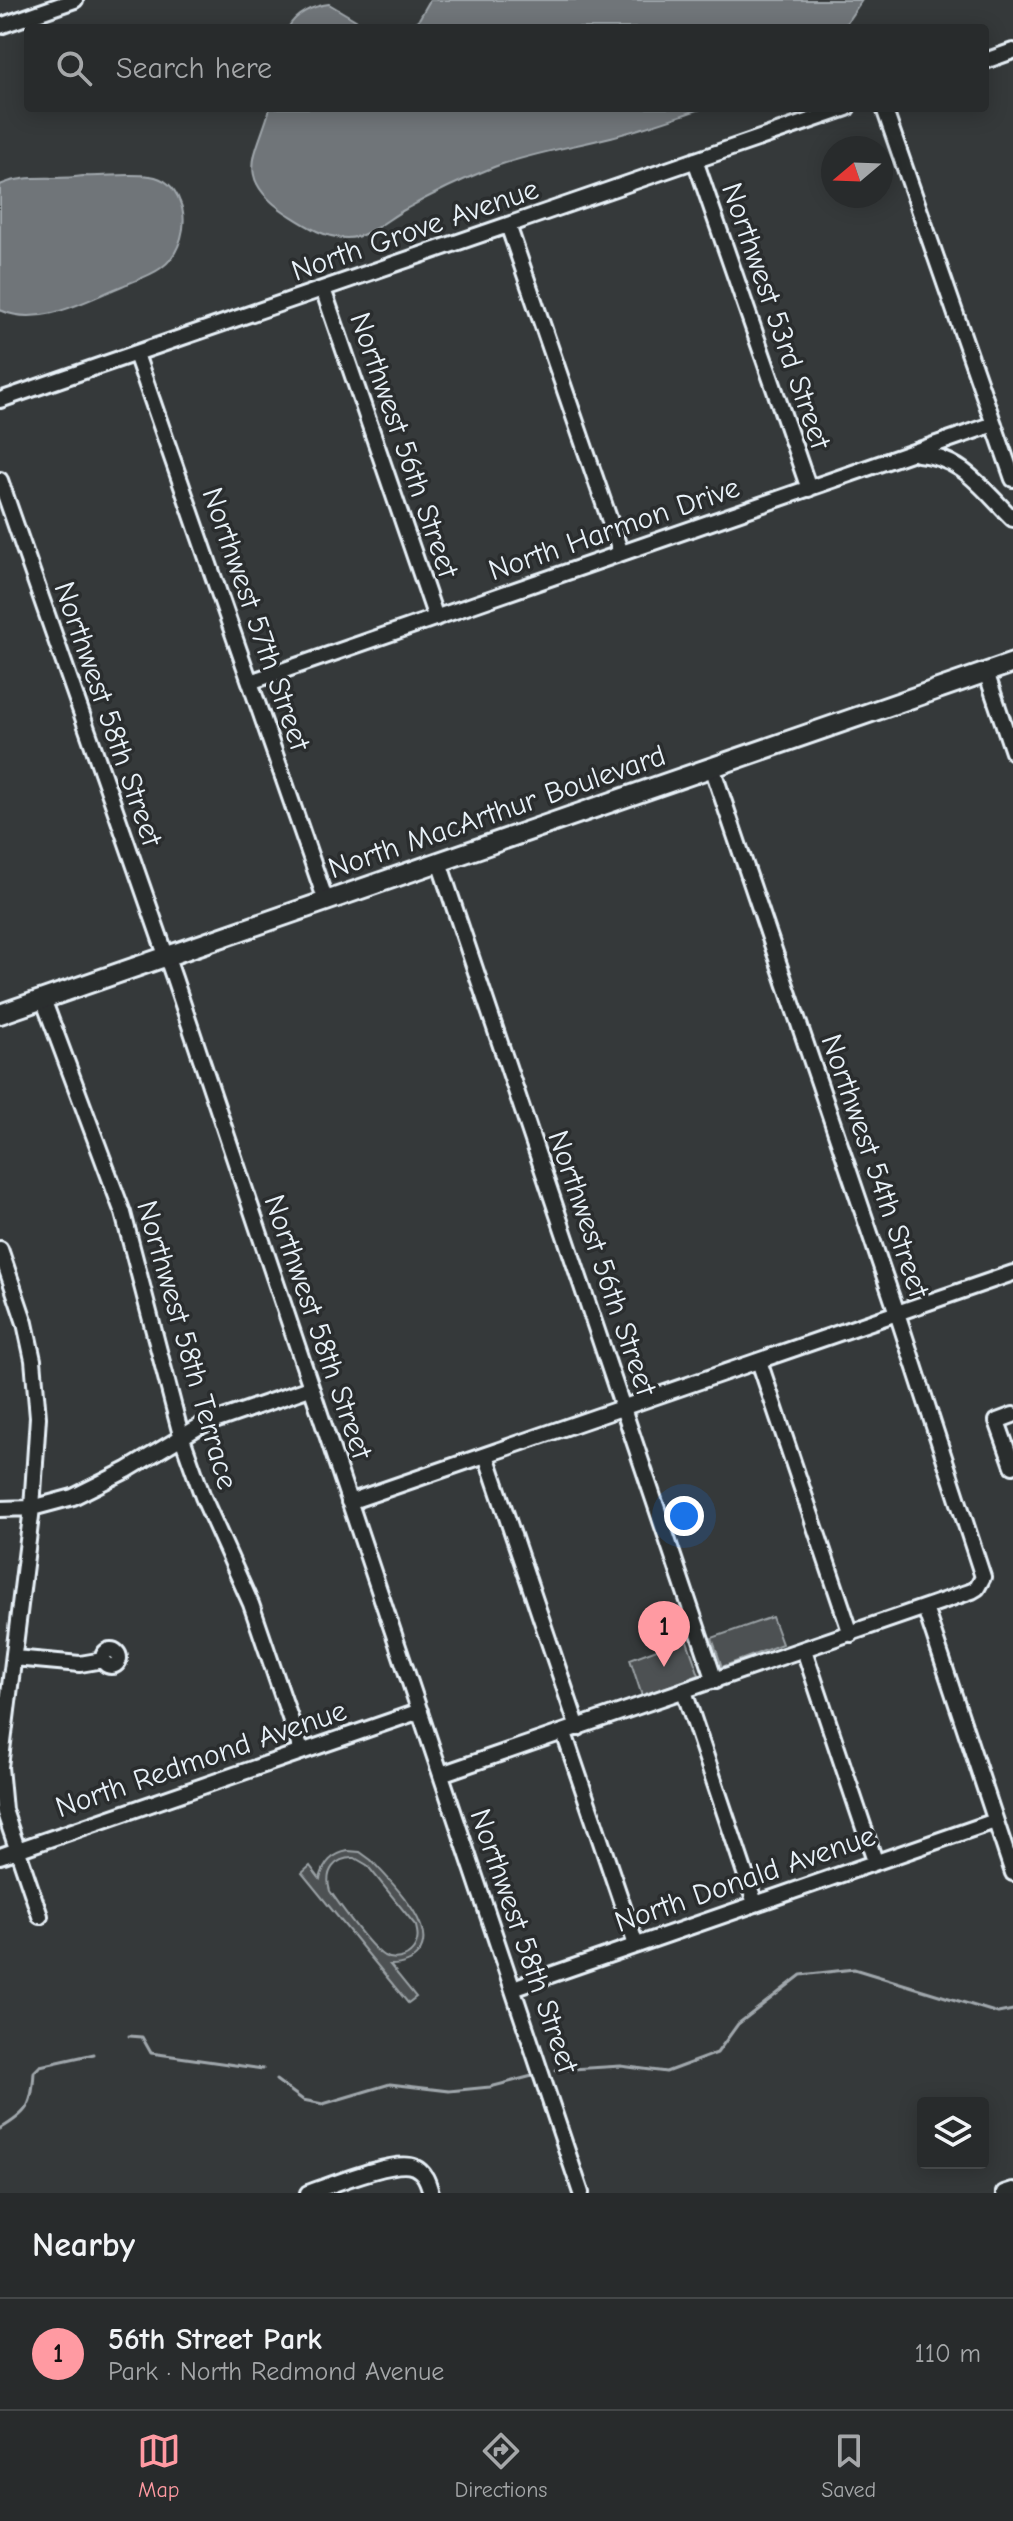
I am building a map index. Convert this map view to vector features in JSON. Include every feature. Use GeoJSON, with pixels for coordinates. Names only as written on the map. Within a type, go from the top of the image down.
{"type":"FeatureCollection","features":[{"type":"Feature","properties":{"kind":"main road","name":"North MacArthur Boulevard"},"geometry":{"type":"LineString","coordinates":[[0,1014],[1013,663]]}},
{"type":"Feature","properties":{"kind":"street"},"geometry":{"type":"LineString","coordinates":[[0,26],[75,0]]}},
{"type":"Feature","properties":{"kind":"street"},"geometry":{"type":"LineString","coordinates":[[989,60],[1013,51]]}},
{"type":"Feature","properties":{"kind":"street","name":"North Grove Avenue"},"geometry":{"type":"LineString","coordinates":[[0,400],[835,112]]}},
{"type":"Feature","properties":{"kind":"street"},"geometry":{"type":"LineString","coordinates":[[885,112],[1013,479]]}},
{"type":"Feature","properties":{"kind":"street","name":"Northwest 53rd Street"},"geometry":{"type":"LineString","coordinates":[[695,160],[809,489]]}},
{"type":"Feature","properties":{"kind":"street"},"geometry":{"type":"LineString","coordinates":[[508,225],[621,553]]}},
{"type":"Feature","properties":{"kind":"street","name":"Northwest 56th Street"},"geometry":{"type":"LineString","coordinates":[[323,289],[436,618]]}},
{"type":"Feature","properties":{"kind":"street","name":"Northwest 57th Street"},"geometry":{"type":"LineString","coordinates":[[136,354],[326,901]]}},
{"type":"Feature","properties":{"kind":"street","name":"North Harmon Drive"},"geometry":{"type":"LineString","coordinates":[[250,682],[994,424]]}},
{"type":"Feature","properties":{"kind":"street"},"geometry":{"type":"LineString","coordinates":[[911,453],[934,455],[964,469],[1013,519]]}},
{"type":"Feature","properties":{"kind":"street","name":"Northwest 58th Street"},"geometry":{"type":"LineString","coordinates":[[0,480],[166,957],[581,2193]]}},
{"type":"Feature","properties":{"kind":"street"},"geometry":{"type":"LineString","coordinates":[[986,672],[1013,752]]}},
{"type":"Feature","properties":{"kind":"street","name":"Northwest 54th Street"},"geometry":{"type":"LineString","coordinates":[[712,767],[982,1570],[981,1583],[972,1591],[925,1608]]}},
{"type":"Feature","properties":{"kind":"street","name":"Northwest 56th Street"},"geometry":{"type":"LineString","coordinates":[[439,862],[715,1681]]}},
{"type":"Feature","properties":{"kind":"street","name":"Northwest 58th Terrace"},"geometry":{"type":"LineString","coordinates":[[43,999],[123,1213],[181,1435],[203,1497],[256,1618],[301,1750]]}},
{"type":"Feature","properties":{"kind":"street"},"geometry":{"type":"LineString","coordinates":[[0,1249],[25,1323],[37,1386],[37,1455],[32,1508],[0,1767],[4,1810],[40,1916]]}},
{"type":"Feature","properties":{"kind":"street"},"geometry":{"type":"LineString","coordinates":[[349,1502],[1013,1273]]}},
{"type":"Feature","properties":{"kind":"street"},"geometry":{"type":"LineString","coordinates":[[759,1361],[851,1634]]}},
{"type":"Feature","properties":{"kind":"street"},"geometry":{"type":"LineString","coordinates":[[0,1509],[52,1504],[101,1483],[181,1435],[220,1418],[310,1388]]}},
{"type":"Feature","properties":{"kind":"street"},"geometry":{"type":"LineString","coordinates":[[1013,1415],[997,1421],[1013,1466]]}},
{"type":"Feature","properties":{"kind":"street"},"geometry":{"type":"LineString","coordinates":[[486,1455],[636,1945]]}},
{"type":"Feature","properties":{"kind":"street"},"geometry":{"type":"LineString","coordinates":[[441,1774],[925,1608],[1013,1873]]}},
{"type":"Feature","properties":{"kind":"street"},"geometry":{"type":"LineString","coordinates":[[804,1650],[875,1861]]}},
{"type":"Feature","properties":{"kind":"street"},"geometry":{"type":"LineString","coordinates":[[14,1658],[80,1664],[103,1660]]}},
{"type":"Feature","properties":{"kind":"street"},"geometry":{"type":"LineString","coordinates":[[684,1691],[755,1903]]}},
{"type":"Feature","properties":{"kind":"street","name":"North Redmond Avenue"},"geometry":{"type":"LineString","coordinates":[[0,1856],[420,1711]]}},
{"type":"Feature","properties":{"kind":"street","name":"North Donald Avenue"},"geometry":{"type":"LineString","coordinates":[[513,1988],[995,1821]]}},
{"type":"Feature","properties":{"kind":"street"},"geometry":{"type":"LineString","coordinates":[[308,2193],[397,2165],[413,2165],[425,2176],[431,2193]]}},
{"type":"Feature","properties":{"kind":"street"},"geometry":{"type":"LineString","coordinates":[[1004,2193],[1013,2190]]}},
{"type":"Feature","properties":{"kind":"shaded area"},"geometry":{"type":"Polygon","coordinates":[[[430,0],[862,0],[846,24],[411,24],[418,21],[430,0]]]}},
{"type":"Feature","properties":{"kind":"shaded area"},"geometry":{"type":"Polygon","coordinates":[[[329,4],[362,24],[291,24],[317,6],[329,4]]]}},
{"type":"Feature","properties":{"kind":"shaded area"},"geometry":{"type":"Polygon","coordinates":[[[269,112],[692,112],[623,134],[494,167],[427,197],[371,231],[347,238],[330,236],[307,226],[270,200],[259,188],[254,176],[255,152],[269,112]]]}},
{"type":"Feature","properties":{"kind":"shaded area"},"geometry":{"type":"Polygon","coordinates":[[[150,176],[169,184],[183,210],[183,229],[178,247],[161,268],[78,305],[31,316],[0,310],[0,185],[20,179],[150,176]]]}},
{"type":"Feature","properties":{"kind":"shaded area"},"geometry":{"type":"Polygon","coordinates":[[[772,1617],[782,1644],[722,1667],[712,1638],[772,1617]]]}},
{"type":"Feature","properties":{"kind":"shaded area"},"geometry":{"type":"Polygon","coordinates":[[[686,1638],[699,1675],[642,1696],[630,1659],[686,1638]]]}},
{"type":"Feature","properties":{"kind":"shaded area"},"geometry":{"type":"Polygon","coordinates":[[[348,1851],[360,1852],[371,1860],[418,1918],[423,1943],[418,1954],[406,1963],[390,1965],[416,1997],[408,2003],[302,1873],[310,1866],[320,1879],[330,1860],[348,1851]],[[355,1858],[337,1863],[330,1872],[330,1891],[378,1951],[392,1958],[403,1957],[416,1944],[416,1926],[367,1865],[355,1858]]]}},
{"type":"Feature","properties":{"kind":"waterway"},"geometry":{"type":"LineString","coordinates":[[556,2070],[621,2066],[666,2072],[717,2053],[738,2024],[801,1975],[854,1969],[998,2013],[1013,2010]]}},
{"type":"Feature","properties":{"kind":"waterway"},"geometry":{"type":"LineString","coordinates":[[129,2036],[142,2037],[151,2053],[263,2069]]}},
{"type":"Feature","properties":{"kind":"waterway"},"geometry":{"type":"LineString","coordinates":[[0,2129],[17,2118],[27,2106],[34,2072],[40,2066],[94,2054]]}},
{"type":"Feature","properties":{"kind":"waterway"},"geometry":{"type":"LineString","coordinates":[[276,2080],[303,2100],[323,2104],[390,2084],[449,2091],[490,2087],[536,2075]]}},
{"type":"Feature","properties":{"kind":"place","name":"56th Street Park"},"geometry":{"type":"Point","coordinates":[664,1667]}}]}
